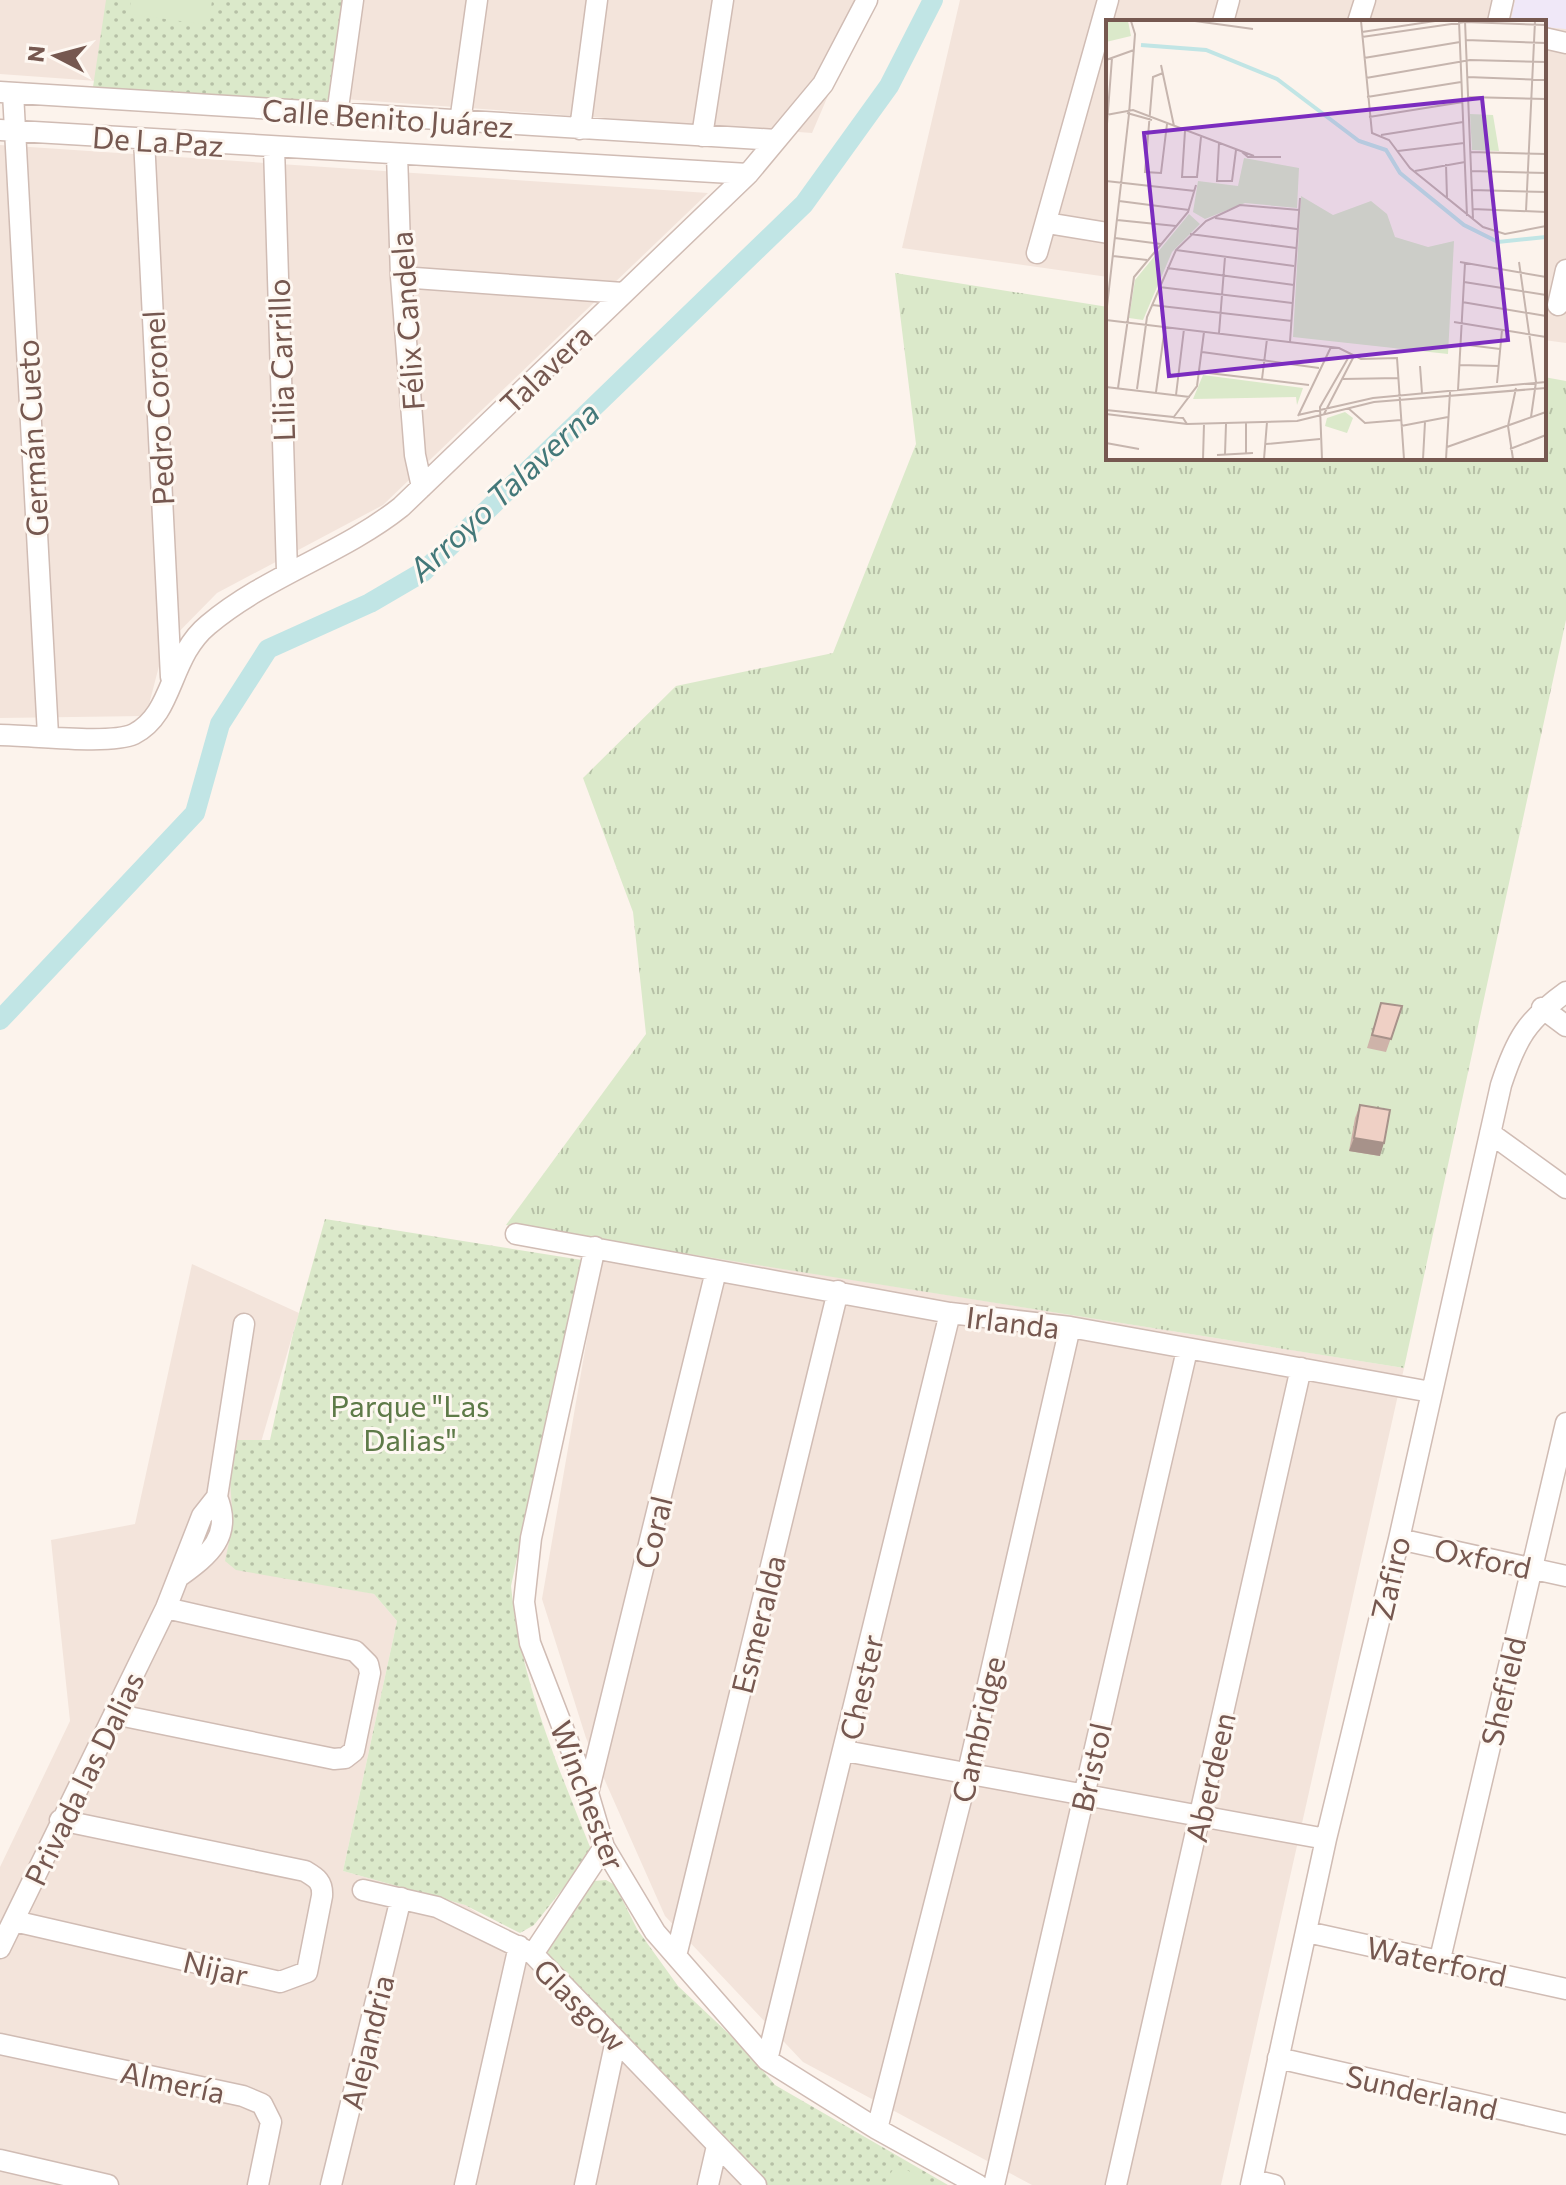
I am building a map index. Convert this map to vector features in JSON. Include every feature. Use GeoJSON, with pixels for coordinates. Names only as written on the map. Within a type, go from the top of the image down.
{"type":"FeatureCollection","features":[{"type":"Feature","properties":{"kind":"street"},"geometry":{"type":"LineString","coordinates":[[337,115],[353,0]]}},
{"type":"Feature","properties":{"kind":"street"},"geometry":{"type":"LineString","coordinates":[[460,122],[477,0]]}},
{"type":"Feature","properties":{"kind":"street"},"geometry":{"type":"LineString","coordinates":[[580,129],[597,0]]}},
{"type":"Feature","properties":{"kind":"street"},"geometry":{"type":"LineString","coordinates":[[702,136],[723,0]]}},
{"type":"Feature","properties":{"kind":"street","name":"Talavera"},"geometry":{"type":"LineString","coordinates":[[171,677],[188,646],[207,625],[287,572],[370,532],[422,487],[748,174],[823,84],[867,0]]}},
{"type":"Feature","properties":{"kind":"street"},"geometry":{"type":"LineString","coordinates":[[1037,253],[1108,0]]}},
{"type":"Feature","properties":{"kind":"street"},"geometry":{"type":"LineString","coordinates":[[1224,20],[1229,0]]}},
{"type":"Feature","properties":{"kind":"street"},"geometry":{"type":"LineString","coordinates":[[1359,20],[1365,0]]}},
{"type":"Feature","properties":{"kind":"street"},"geometry":{"type":"LineString","coordinates":[[1498,20],[1503,0]]}},
{"type":"Feature","properties":{"kind":"street"},"geometry":{"type":"LineString","coordinates":[[1546,38],[1566,43]]}},
{"type":"Feature","properties":{"kind":"street","name":"Calle Benito Juárez"},"geometry":{"type":"LineString","coordinates":[[7,92],[776,140]]}},
{"type":"Feature","properties":{"kind":"street","name":"Germán Cueto"},"geometry":{"type":"LineString","coordinates":[[7,92],[7,131],[48,735]]}},
{"type":"Feature","properties":{"kind":"street","name":"De La Paz"},"geometry":{"type":"LineString","coordinates":[[7,131],[748,174]]}},
{"type":"Feature","properties":{"kind":"street","name":"Pedro Coronel"},"geometry":{"type":"LineString","coordinates":[[144,139],[171,677]]}},
{"type":"Feature","properties":{"kind":"street","name":"Lilia Carrillo"},"geometry":{"type":"LineString","coordinates":[[274,147],[287,572]]}},
{"type":"Feature","properties":{"kind":"street","name":"Félix Candela"},"geometry":{"type":"LineString","coordinates":[[397,154],[401,277],[415,455],[422,487]]}},
{"type":"Feature","properties":{"kind":"street"},"geometry":{"type":"LineString","coordinates":[[1047,223],[1106,233]]}},
{"type":"Feature","properties":{"kind":"street"},"geometry":{"type":"LineString","coordinates":[[1556,304],[1566,270]]}},
{"type":"Feature","properties":{"kind":"street"},"geometry":{"type":"LineString","coordinates":[[401,277],[623,293]]}},
{"type":"Feature","properties":{"kind":"street"},"geometry":{"type":"LineString","coordinates":[[0,735],[131,736],[149,725],[163,706],[171,677]]}},
{"type":"Feature","properties":{"kind":"street","name":"Zafiro"},"geometry":{"type":"LineString","coordinates":[[1252,2182],[1326,1839],[1399,1539],[1490,1133],[1513,1051],[1528,1023],[1542,1008],[1566,993]]}},
{"type":"Feature","properties":{"kind":"street"},"geometry":{"type":"LineString","coordinates":[[1542,1008],[1566,1026]]}},
{"type":"Feature","properties":{"kind":"street"},"geometry":{"type":"LineString","coordinates":[[1490,1133],[1566,1188]]}},
{"type":"Feature","properties":{"kind":"street","name":"Irlanda"},"geometry":{"type":"LineString","coordinates":[[516,1234],[950,1313],[1070,1327],[1431,1392]]}},
{"type":"Feature","properties":{"kind":"street","name":"Winchester"},"geometry":{"type":"LineString","coordinates":[[595,1247],[531,1538],[524,1602],[530,1643],[588,1793],[604,1847],[636,1905],[767,2060],[877,2129],[978,2185]]}},
{"type":"Feature","properties":{"kind":"street","name":"Coral"},"geometry":{"type":"LineString","coordinates":[[588,1793],[716,1271]]}},
{"type":"Feature","properties":{"kind":"street","name":"Esmeralda"},"geometry":{"type":"LineString","coordinates":[[676,1956],[838,1291]]}},
{"type":"Feature","properties":{"kind":"street","name":"Chester"},"geometry":{"type":"LineString","coordinates":[[767,2060],[950,1313]]}},
{"type":"Feature","properties":{"kind":"street"},"geometry":{"type":"LineString","coordinates":[[114,1714],[334,1759],[345,1758],[354,1751],[370,1673],[368,1664],[355,1651],[166,1608],[202,1516],[217,1497],[244,1324]]}},
{"type":"Feature","properties":{"kind":"street","name":"Cambridge"},"geometry":{"type":"LineString","coordinates":[[877,2129],[967,1776],[1070,1327]]}},
{"type":"Feature","properties":{"kind":"street","name":"Bristol"},"geometry":{"type":"LineString","coordinates":[[994,2185],[1187,1350]]}},
{"type":"Feature","properties":{"kind":"street","name":"Aberdeen"},"geometry":{"type":"LineString","coordinates":[[1116,2185],[1301,1368]]}},
{"type":"Feature","properties":{"kind":"street","name":"Shefield"},"geometry":{"type":"LineString","coordinates":[[1440,1959],[1566,1423]]}},
{"type":"Feature","properties":{"kind":"street","name":"Oxford"},"geometry":{"type":"LineString","coordinates":[[1399,1539],[1566,1576]]}},
{"type":"Feature","properties":{"kind":"street","name":"Privada las Dalias"},"geometry":{"type":"LineString","coordinates":[[0,1948],[166,1608]]}},
{"type":"Feature","properties":{"kind":"street"},"geometry":{"type":"LineString","coordinates":[[845,1751],[967,1776],[1084,1794],[1326,1839]]}},
{"type":"Feature","properties":{"kind":"street","name":"Nijar"},"geometry":{"type":"LineString","coordinates":[[14,1921],[272,1980],[290,1980],[307,1972],[322,1896],[323,1886],[317,1878],[305,1871],[60,1820]]}},
{"type":"Feature","properties":{"kind":"street"},"geometry":{"type":"LineString","coordinates":[[465,2185],[526,1950],[604,1847]]}},
{"type":"Feature","properties":{"kind":"street","name":"Glasgow"},"geometry":{"type":"LineString","coordinates":[[363,1890],[437,1907],[526,1950],[756,2185]]}},
{"type":"Feature","properties":{"kind":"street","name":"Alejandria"},"geometry":{"type":"LineString","coordinates":[[331,2185],[401,1898]]}},
{"type":"Feature","properties":{"kind":"street","name":"Waterford"},"geometry":{"type":"LineString","coordinates":[[1307,1932],[1565,1986]]}},
{"type":"Feature","properties":{"kind":"street"},"geometry":{"type":"LineString","coordinates":[[585,2185],[616,2040]]}},
{"type":"Feature","properties":{"kind":"street","name":"Almería"},"geometry":{"type":"LineString","coordinates":[[0,2044],[243,2096],[262,2104],[271,2122],[258,2185]]}},
{"type":"Feature","properties":{"kind":"street","name":"Sunderland"},"geometry":{"type":"LineString","coordinates":[[1278,2058],[1566,2124]]}},
{"type":"Feature","properties":{"kind":"street"},"geometry":{"type":"LineString","coordinates":[[708,2185],[717,2146]]}},
{"type":"Feature","properties":{"kind":"street"},"geometry":{"type":"LineString","coordinates":[[0,2160],[108,2185]]}},
{"type":"Feature","properties":{"kind":"street"},"geometry":{"type":"LineString","coordinates":[[1252,2182],[1274,2185]]}},
{"type":"Feature","properties":{"kind":"shaded area"},"geometry":{"type":"Polygon","coordinates":[[[0,0],[869,0],[812,133],[0,74],[0,0]]]}},
{"type":"Feature","properties":{"kind":"shaded area"},"geometry":{"type":"Polygon","coordinates":[[[960,0],[1566,0],[1566,343],[1546,340],[1546,20],[1106,20],[1106,277],[902,248],[960,0]]]}},
{"type":"Feature","properties":{"kind":"shaded area"},"geometry":{"type":"Polygon","coordinates":[[[1515,0],[1566,0],[1566,29],[1546,27],[1546,20],[1511,20],[1515,0]]]}},
{"type":"Feature","properties":{"kind":"shaded area"},"geometry":{"type":"Polygon","coordinates":[[[0,145],[708,193],[383,505],[217,593],[164,647],[146,716],[0,718],[0,145]]]}},
{"type":"Feature","properties":{"kind":"shaded area"},"geometry":{"type":"Polygon","coordinates":[[[604,1240],[1404,1368],[1221,2185],[1032,2185],[803,2062],[665,1916],[586,1738],[542,1599],[604,1240]]]}},
{"type":"Feature","properties":{"kind":"shaded area"},"geometry":{"type":"Polygon","coordinates":[[[192,1264],[299,1313],[226,1561],[374,1594],[397,1621],[343,1871],[465,1905],[551,1959],[783,2185],[0,2185],[0,1867],[70,1721],[51,1540],[135,1524],[192,1264]]]}},
{"type":"Feature","properties":{"kind":"green space"},"geometry":{"type":"Polygon","coordinates":[[[106,0],[346,0],[335,87],[326,102],[93,87],[106,0]]]}},
{"type":"Feature","properties":{"kind":"green space"},"geometry":{"type":"Polygon","coordinates":[[[131,0],[212,0],[209,25],[129,14],[131,0]]]}},
{"type":"Feature","properties":{"kind":"green space"},"geometry":{"type":"Polygon","coordinates":[[[895,273],[1106,307],[1106,460],[1546,460],[1546,377],[1566,381],[1566,620],[1404,1368],[506,1225],[646,1034],[633,912],[583,778],[676,686],[833,653],[916,444],[895,273]]]}},
{"type":"Feature","properties":{"kind":"green space","name":"Parque \"Las Dalias\""},"geometry":{"type":"Polygon","coordinates":[[[325,1219],[582,1260],[511,1586],[523,1655],[542,1722],[592,1852],[534,1925],[520,1933],[465,1905],[343,1871],[397,1621],[374,1594],[236,1570],[225,1561],[233,1524],[229,1465],[237,1440],[270,1440],[292,1338],[325,1219]]]}},
{"type":"Feature","properties":{"kind":"green space"},"geometry":{"type":"Polygon","coordinates":[[[606,1880],[615,1885],[637,1929],[678,1986],[744,2048],[775,2085],[948,2185],[766,2185],[544,1952],[594,1881],[606,1880]]]}},
{"type":"Feature","properties":{"kind":"green space"},"geometry":{"type":"Polygon","coordinates":[[[896,2164],[934,2185],[884,2185],[896,2164]]]}},
{"type":"Feature","properties":{"kind":"building"},"geometry":{"type":"Polygon","coordinates":[[[1381,1003],[1402,1006],[1391,1039],[1372,1035],[1381,1003]]]}},
{"type":"Feature","properties":{"kind":"building"},"geometry":{"type":"Polygon","coordinates":[[[1360,1105],[1390,1110],[1384,1143],[1354,1138],[1360,1105]]]}},
{"type":"Feature","properties":{"kind":"waterway","name":"Arroyo Talaverna"},"geometry":{"type":"LineString","coordinates":[[0,1020],[195,813],[220,724],[268,649],[370,603],[423,572],[804,204],[889,86],[933,0]]}}]}
